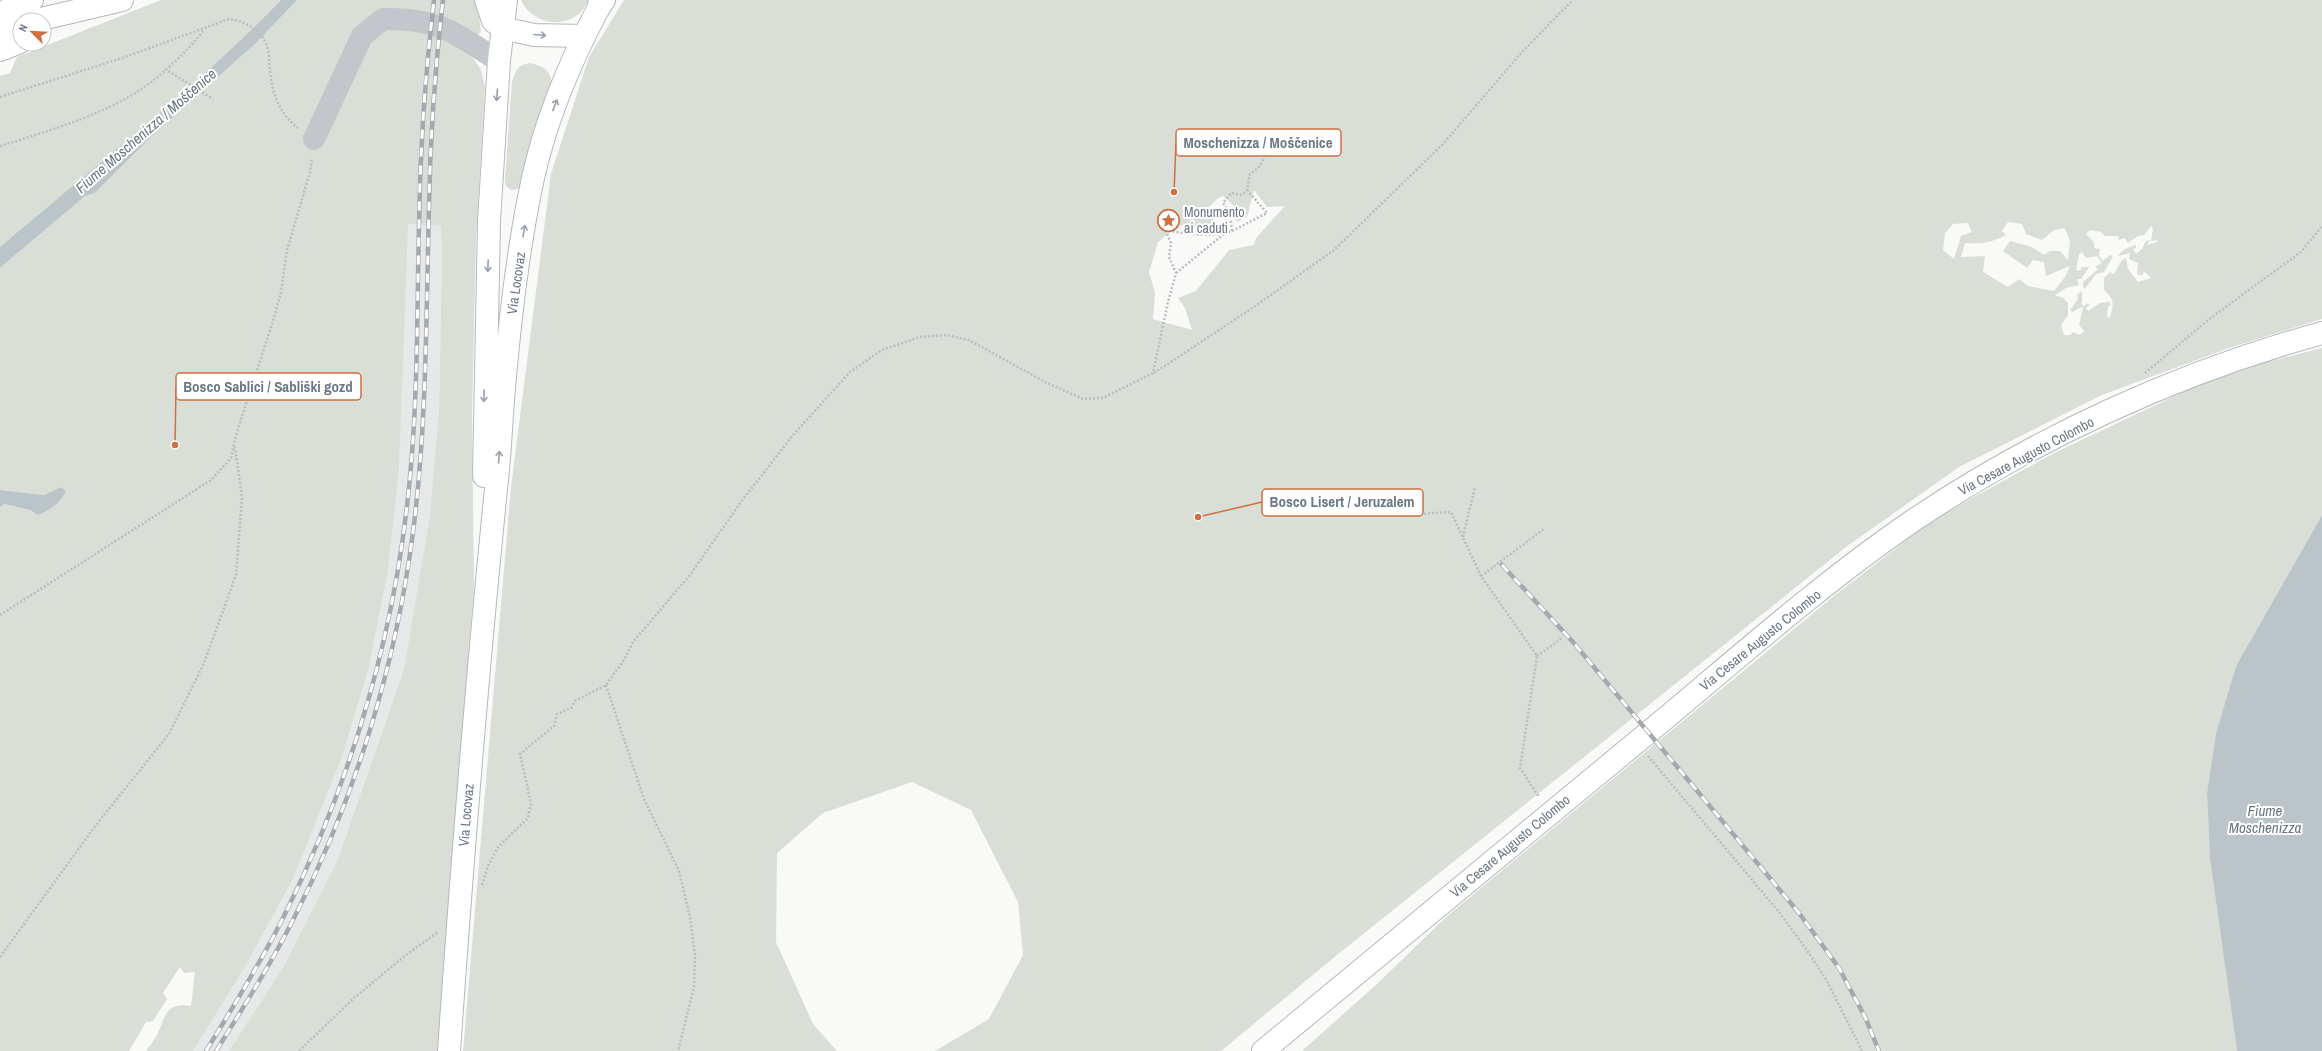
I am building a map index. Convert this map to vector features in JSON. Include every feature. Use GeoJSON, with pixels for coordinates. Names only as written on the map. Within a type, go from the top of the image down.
{"type":"FeatureCollection","features":[{"type":"Feature","properties":{"kind":"main road"},"geometry":{"type":"LineString","coordinates":[[23,12],[32,0]]}},
{"type":"Feature","properties":{"kind":"main road"},"geometry":{"type":"LineString","coordinates":[[50,12],[70,5],[96,0]]}},
{"type":"Feature","properties":{"kind":"main road"},"geometry":{"type":"LineString","coordinates":[[52,13],[70,5],[122,0]]}},
{"type":"Feature","properties":{"kind":"main road"},"geometry":{"type":"LineString","coordinates":[[486,0],[493,21],[502,28],[534,35],[584,36]]}},
{"type":"Feature","properties":{"kind":"main road","name":"Via Locovaz"},"geometry":{"type":"LineString","coordinates":[[486,579],[484,497],[485,362],[489,221],[499,61],[506,0]]}},
{"type":"Feature","properties":{"kind":"main road","name":"Via Locovaz"},"geometry":{"type":"LineString","coordinates":[[449,1051],[457,928],[486,579],[514,288],[533,176],[553,111],[584,36],[601,3]]}},
{"type":"Feature","properties":{"kind":"main road"},"geometry":{"type":"LineString","coordinates":[[52,21],[70,5]]}},
{"type":"Feature","properties":{"kind":"main road"},"geometry":{"type":"LineString","coordinates":[[0,50],[12,29]]}},
{"type":"Feature","properties":{"kind":"main road","name":"Via Cesare Augusto Colombo"},"geometry":{"type":"LineString","coordinates":[[1263,1051],[1636,742],[1853,565],[1911,523],[1969,485],[2086,423],[2160,389],[2231,361],[2322,333]]}},
{"type":"Feature","properties":{"kind":"lane"},"geometry":{"type":"LineString","coordinates":[[314,139],[362,36],[383,19],[430,22],[452,31],[499,61]]}},
{"type":"Feature","properties":{"kind":"path"},"geometry":{"type":"LineString","coordinates":[[481,886],[488,866],[498,847],[528,818],[531,803],[520,754],[554,726],[557,714],[571,708],[575,701],[606,685],[624,660],[633,642],[690,575],[741,502],[793,435],[850,372],[882,350],[920,337],[946,335],[968,340],[1045,382],[1083,399],[1103,398],[1153,373],[1254,307],[1334,250],[1443,144],[1523,51],[1573,0]]}},
{"type":"Feature","properties":{"kind":"path"},"geometry":{"type":"LineString","coordinates":[[0,97],[204,30],[229,19],[243,21],[264,40],[267,45],[271,78],[277,102],[289,121],[314,139],[310,172],[288,250],[281,292],[263,356],[236,435],[231,458],[211,480],[0,615]]}},
{"type":"Feature","properties":{"kind":"path"},"geometry":{"type":"LineString","coordinates":[[0,146],[47,132],[135,93],[165,69],[194,42],[204,30]]}},
{"type":"Feature","properties":{"kind":"path"},"geometry":{"type":"LineString","coordinates":[[165,69],[213,99]]}},
{"type":"Feature","properties":{"kind":"path"},"geometry":{"type":"LineString","coordinates":[[1232,231],[1230,213],[1223,203],[1231,193],[1242,195],[1247,190],[1250,174],[1260,166],[1270,145],[1261,132]]}},
{"type":"Feature","properties":{"kind":"path"},"geometry":{"type":"LineString","coordinates":[[1153,373],[1168,302],[1176,273],[1224,234],[1266,213],[1247,190]]}},
{"type":"Feature","properties":{"kind":"path"},"geometry":{"type":"LineString","coordinates":[[1165,227],[1175,221],[1166,212]]}},
{"type":"Feature","properties":{"kind":"path"},"geometry":{"type":"LineString","coordinates":[[1159,214],[1171,243],[1169,257],[1176,273]]}},
{"type":"Feature","properties":{"kind":"path"},"geometry":{"type":"LineString","coordinates":[[2140,377],[2208,320],[2301,252],[2322,226]]}},
{"type":"Feature","properties":{"kind":"path"},"geometry":{"type":"LineString","coordinates":[[1165,227],[1178,234],[1224,234]]}},
{"type":"Feature","properties":{"kind":"path"},"geometry":{"type":"LineString","coordinates":[[0,957],[96,825],[169,734],[204,663],[236,575],[242,498],[235,444]]}},
{"type":"Feature","properties":{"kind":"path"},"geometry":{"type":"LineString","coordinates":[[1463,538],[1475,487]]}},
{"type":"Feature","properties":{"kind":"path"},"geometry":{"type":"LineString","coordinates":[[1420,514],[1451,512],[1482,576],[1537,656],[1520,768],[1550,814]]}},
{"type":"Feature","properties":{"kind":"path"},"geometry":{"type":"LineString","coordinates":[[1482,576],[1544,529]]}},
{"type":"Feature","properties":{"kind":"path"},"geometry":{"type":"LineString","coordinates":[[1537,656],[1562,638]]}},
{"type":"Feature","properties":{"kind":"path"},"geometry":{"type":"LineString","coordinates":[[606,685],[644,799],[679,871],[690,917],[695,955],[694,987],[678,1051]]}},
{"type":"Feature","properties":{"kind":"path"},"geometry":{"type":"LineString","coordinates":[[1636,742],[1792,930],[1827,980],[1862,1051]]}},
{"type":"Feature","properties":{"kind":"path"},"geometry":{"type":"LineString","coordinates":[[299,1051],[354,998],[406,955],[446,928],[457,928]]}},
{"type":"Feature","properties":{"kind":"shaded area"},"geometry":{"type":"Polygon","coordinates":[[[161,0],[281,0],[214,65],[144,127],[0,247],[0,76],[10,73],[17,57],[30,52],[52,52],[52,43],[161,0]]]}},
{"type":"Feature","properties":{"kind":"shaded area"},"geometry":{"type":"Polygon","coordinates":[[[297,0],[477,0],[481,31],[477,36],[419,26],[471,55],[481,70],[485,87],[476,239],[472,413],[474,586],[439,1051],[229,1051],[284,966],[338,859],[404,669],[430,514],[439,410],[442,250],[441,226],[408,224],[399,470],[388,572],[368,671],[342,757],[293,879],[245,967],[193,1051],[146,1051],[156,1037],[165,1016],[171,1008],[182,1005],[191,1006],[195,972],[184,973],[180,967],[163,993],[167,999],[153,1021],[146,1022],[129,1051],[0,1051],[0,507],[4,504],[30,510],[38,515],[55,506],[66,491],[61,487],[44,495],[0,490],[0,268],[85,196],[95,193],[154,134],[256,43],[297,0]]]}},
{"type":"Feature","properties":{"kind":"shaded area"},"geometry":{"type":"Polygon","coordinates":[[[521,0],[588,0],[582,10],[575,17],[565,21],[555,22],[535,16],[527,9],[521,0]]]}},
{"type":"Feature","properties":{"kind":"shaded area"},"geometry":{"type":"Polygon","coordinates":[[[624,0],[2322,0],[2322,319],[2229,348],[2102,395],[1959,467],[1846,547],[1337,955],[1221,1051],[935,1051],[989,1019],[1023,955],[1018,902],[971,810],[912,782],[823,813],[777,853],[776,942],[813,1024],[837,1051],[463,1051],[511,487],[551,174],[589,57],[624,0]],[[1254,190],[1247,217],[1237,222],[1233,205],[1223,196],[1217,199],[1200,216],[1215,218],[1206,229],[1179,225],[1158,242],[1149,272],[1155,293],[1153,319],[1192,330],[1185,308],[1178,298],[1196,291],[1229,250],[1254,245],[1256,238],[1285,206],[1267,207],[1254,190]],[[2008,222],[2002,231],[2006,235],[1995,240],[1982,243],[1965,243],[1961,257],[1985,256],[1983,272],[2008,287],[2019,279],[2028,286],[2054,291],[2065,277],[2070,266],[2046,276],[2044,262],[2033,260],[2027,268],[2003,251],[2010,241],[2032,247],[2044,255],[2050,251],[2060,251],[2068,260],[2070,241],[2065,228],[2054,230],[2042,240],[2026,234],[2022,224],[2008,222]],[[1968,223],[1953,224],[1945,233],[1943,250],[1954,259],[1961,236],[1972,232],[1968,223]],[[2151,226],[2144,235],[2138,236],[2128,243],[2125,238],[2119,240],[2118,236],[2105,236],[2101,232],[2090,230],[2086,234],[2094,242],[2094,248],[2100,249],[2099,256],[2103,261],[2110,255],[2113,256],[2104,272],[2096,274],[2085,289],[2083,287],[2083,282],[2098,269],[2095,267],[2102,263],[2097,256],[2086,258],[2082,252],[2079,254],[2076,270],[2080,271],[2082,267],[2089,267],[2081,279],[2077,279],[2079,285],[2066,288],[2055,295],[2063,298],[2068,303],[2068,315],[2061,325],[2064,335],[2070,335],[2073,332],[2080,335],[2084,331],[2079,325],[2083,308],[2081,307],[2073,312],[2070,310],[2078,299],[2077,295],[2082,291],[2082,304],[2084,307],[2087,303],[2090,305],[2086,308],[2088,311],[2100,303],[2109,302],[2111,305],[2108,306],[2107,317],[2110,318],[2113,303],[2104,290],[2104,278],[2110,272],[2114,274],[2122,260],[2126,258],[2128,269],[2138,282],[2151,278],[2144,271],[2142,276],[2137,274],[2138,263],[2129,259],[2130,253],[2118,256],[2123,250],[2136,245],[2136,248],[2133,249],[2136,254],[2142,249],[2146,241],[2150,240],[2147,245],[2157,242],[2158,240],[2151,241],[2153,229],[2151,226]]]}},
{"type":"Feature","properties":{"kind":"shaded area"},"geometry":{"type":"Polygon","coordinates":[[[530,63],[545,69],[552,82],[522,186],[513,190],[505,184],[512,82],[518,69],[522,65],[530,63]]]}},
{"type":"Feature","properties":{"kind":"shaded area"},"geometry":{"type":"Polygon","coordinates":[[[407,224],[442,226],[442,250],[439,410],[430,514],[404,669],[338,859],[284,966],[229,1051],[193,1051],[245,967],[293,879],[342,757],[368,671],[388,572],[399,470],[407,224]]]}},
{"type":"Feature","properties":{"kind":"shaded area"},"geometry":{"type":"Polygon","coordinates":[[[2322,348],[2322,515],[2236,666],[2216,733],[2207,793],[2210,859],[2237,1051],[1302,1051],[1377,984],[1446,917],[1834,596],[1934,519],[2056,452],[2192,388],[2264,363],[2322,348]]]}},
{"type":"Feature","properties":{"kind":"water","name":"Fiume Moschenizza / Moščenice"},"geometry":{"type":"Polygon","coordinates":[[[281,0],[297,0],[256,43],[154,134],[95,193],[85,196],[0,268],[0,247],[144,127],[214,65],[281,0]]]}},
{"type":"Feature","properties":{"kind":"water"},"geometry":{"type":"Polygon","coordinates":[[[61,487],[66,491],[61,499],[51,509],[38,515],[30,510],[4,504],[0,507],[0,490],[44,495],[61,487]]]}},
{"type":"Feature","properties":{"kind":"water","name":"Fiume Moschenizza"},"geometry":{"type":"Polygon","coordinates":[[[2322,515],[2322,1051],[2237,1051],[2210,859],[2207,793],[2216,733],[2236,666],[2322,515]]]}},
{"type":"Feature","properties":{"kind":"railway"},"geometry":{"type":"LineString","coordinates":[[206,1051],[265,952],[308,866],[330,813],[350,758],[367,704],[382,648],[394,591],[403,535],[413,446],[422,141],[428,56],[434,0]]}},
{"type":"Feature","properties":{"kind":"railway"},"geometry":{"type":"LineString","coordinates":[[216,1051],[276,952],[316,872],[336,826],[370,730],[396,632],[406,582],[418,492],[425,370],[430,156],[435,78],[443,0]]}},
{"type":"Feature","properties":{"kind":"railway"},"geometry":{"type":"LineString","coordinates":[[1502,565],[1573,642],[1799,913],[1839,968],[1865,1017],[1879,1051]]}},
{"type":"Feature","properties":{"kind":"place","name":"Moschenizza / Moščenice"},"geometry":{"type":"Point","coordinates":[1174,192]}},
{"type":"Feature","properties":{"kind":"place","name":"Monumento ai caduti"},"geometry":{"type":"Point","coordinates":[1168,220]}},
{"type":"Feature","properties":{"kind":"place","name":"Bosco Sablici / Sabliški gozd"},"geometry":{"type":"Point","coordinates":[175,445]}},
{"type":"Feature","properties":{"kind":"place","name":"Bosco Lisert / Jeruzalem"},"geometry":{"type":"Point","coordinates":[1198,517]}}]}
